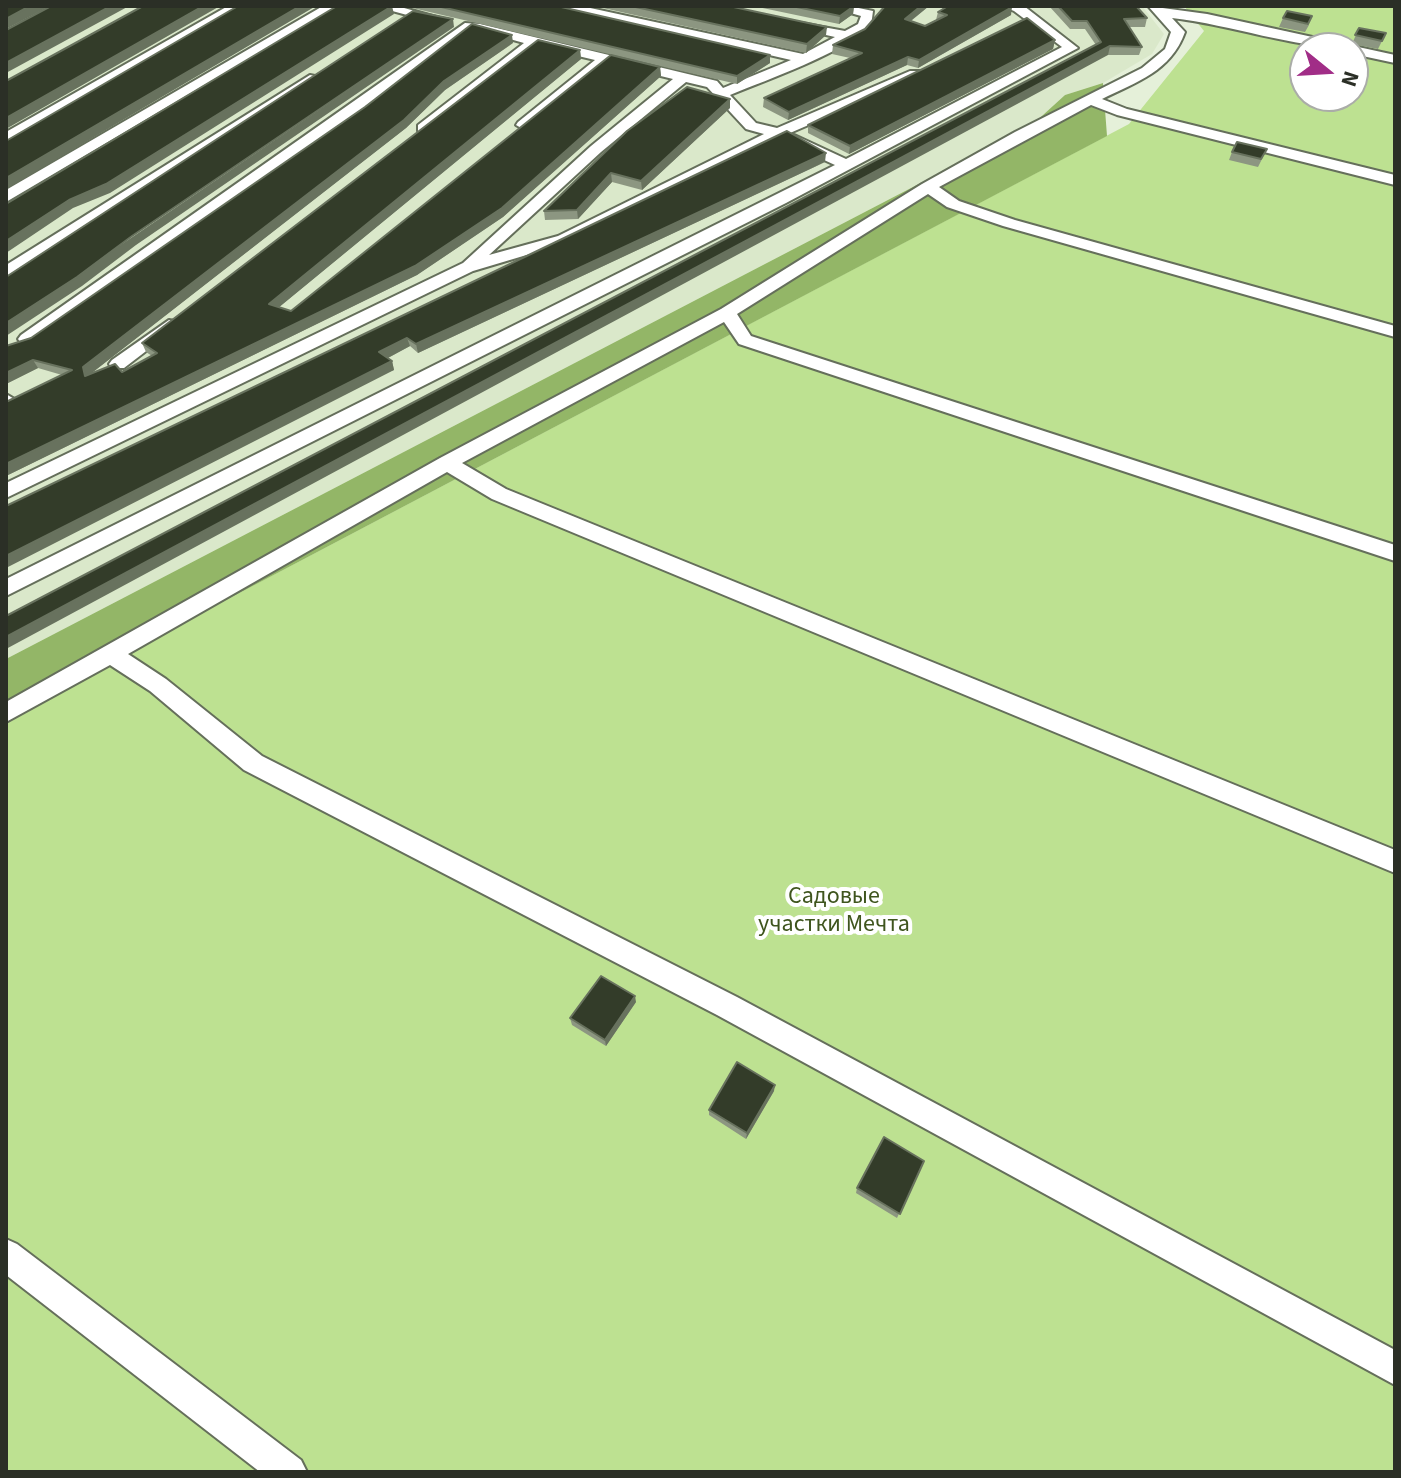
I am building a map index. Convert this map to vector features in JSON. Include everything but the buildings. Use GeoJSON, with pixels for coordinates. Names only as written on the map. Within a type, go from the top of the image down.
{"type":"FeatureCollection","features":[{"type":"Feature","properties":{"kind":"lane"},"geometry":{"type":"LineString","coordinates":[[6,138],[237,6]]}},
{"type":"Feature","properties":{"kind":"lane"},"geometry":{"type":"LineString","coordinates":[[6,197],[332,6]]}},
{"type":"Feature","properties":{"kind":"lane"},"geometry":{"type":"LineString","coordinates":[[380,6],[407,18],[470,26],[712,84],[751,126],[778,133],[846,165]]}},
{"type":"Feature","properties":{"kind":"lane"},"geometry":{"type":"LineString","coordinates":[[563,6],[805,59]]}},
{"type":"Feature","properties":{"kind":"lane"},"geometry":{"type":"LineString","coordinates":[[722,93],[805,59],[864,26],[868,14],[832,6]]}},
{"type":"Feature","properties":{"kind":"lane"},"geometry":{"type":"LineString","coordinates":[[6,588],[846,165],[1071,48],[1024,21],[1018,8],[1008,6]]}},
{"type":"Feature","properties":{"kind":"lane"},"geometry":{"type":"LineString","coordinates":[[1157,10],[1289,36]]}},
{"type":"Feature","properties":{"kind":"lane"},"geometry":{"type":"LineString","coordinates":[[6,713],[447,463],[727,313],[928,187],[1089,99],[1147,71],[1171,51],[1178,32],[1157,10]]}},
{"type":"Feature","properties":{"kind":"lane"},"geometry":{"type":"LineString","coordinates":[[787,22],[849,36]]}},
{"type":"Feature","properties":{"kind":"lane"},"geometry":{"type":"LineString","coordinates":[[27,339],[470,26]]}},
{"type":"Feature","properties":{"kind":"lane"},"geometry":{"type":"LineString","coordinates":[[413,135],[534,41]]}},
{"type":"Feature","properties":{"kind":"lane"},"geometry":{"type":"LineString","coordinates":[[1369,53],[1395,59]]}},
{"type":"Feature","properties":{"kind":"lane"},"geometry":{"type":"LineString","coordinates":[[506,139],[605,58]]}},
{"type":"Feature","properties":{"kind":"lane"},"geometry":{"type":"LineString","coordinates":[[6,491],[467,267],[564,239],[778,133],[927,69]]}},
{"type":"Feature","properties":{"kind":"lane"},"geometry":{"type":"LineString","coordinates":[[6,272],[321,72]]}},
{"type":"Feature","properties":{"kind":"lane"},"geometry":{"type":"LineString","coordinates":[[467,267],[596,149],[683,77]]}},
{"type":"Feature","properties":{"kind":"lane"},"geometry":{"type":"LineString","coordinates":[[1089,99],[1122,112],[1395,180]]}},
{"type":"Feature","properties":{"kind":"lane"},"geometry":{"type":"LineString","coordinates":[[928,187],[953,204],[1009,223],[1395,332]]}},
{"type":"Feature","properties":{"kind":"lane"},"geometry":{"type":"LineString","coordinates":[[727,313],[745,340],[1395,553]]}},
{"type":"Feature","properties":{"kind":"lane"},"geometry":{"type":"LineString","coordinates":[[118,364],[180,317]]}},
{"type":"Feature","properties":{"kind":"lane"},"geometry":{"type":"LineString","coordinates":[[447,463],[499,494],[1395,862]]}},
{"type":"Feature","properties":{"kind":"lane"},"geometry":{"type":"LineString","coordinates":[[110,654],[158,685],[253,763],[727,1006],[1395,1368]]}},
{"type":"Feature","properties":{"kind":"lane"},"geometry":{"type":"LineString","coordinates":[[6,1255],[289,1472]]}},
{"type":"Feature","properties":{"kind":"shaded area"},"geometry":{"type":"Polygon","coordinates":[[[6,6],[1142,6],[1164,34],[1152,54],[1103,83],[1065,95],[1032,125],[6,659],[6,6]]]}},
{"type":"Feature","properties":{"kind":"green space","name":"Садовые участки Мечта"},"geometry":{"type":"Polygon","coordinates":[[[1184,6],[1395,6],[1395,1472],[6,1472],[6,716],[1129,124],[1204,31],[1184,6]]]}},
{"type":"Feature","properties":{"kind":"green space"},"geometry":{"type":"Polygon","coordinates":[[[1103,83],[1107,136],[6,716],[6,659],[1032,125],[1065,95],[1103,83]]]}}]}
